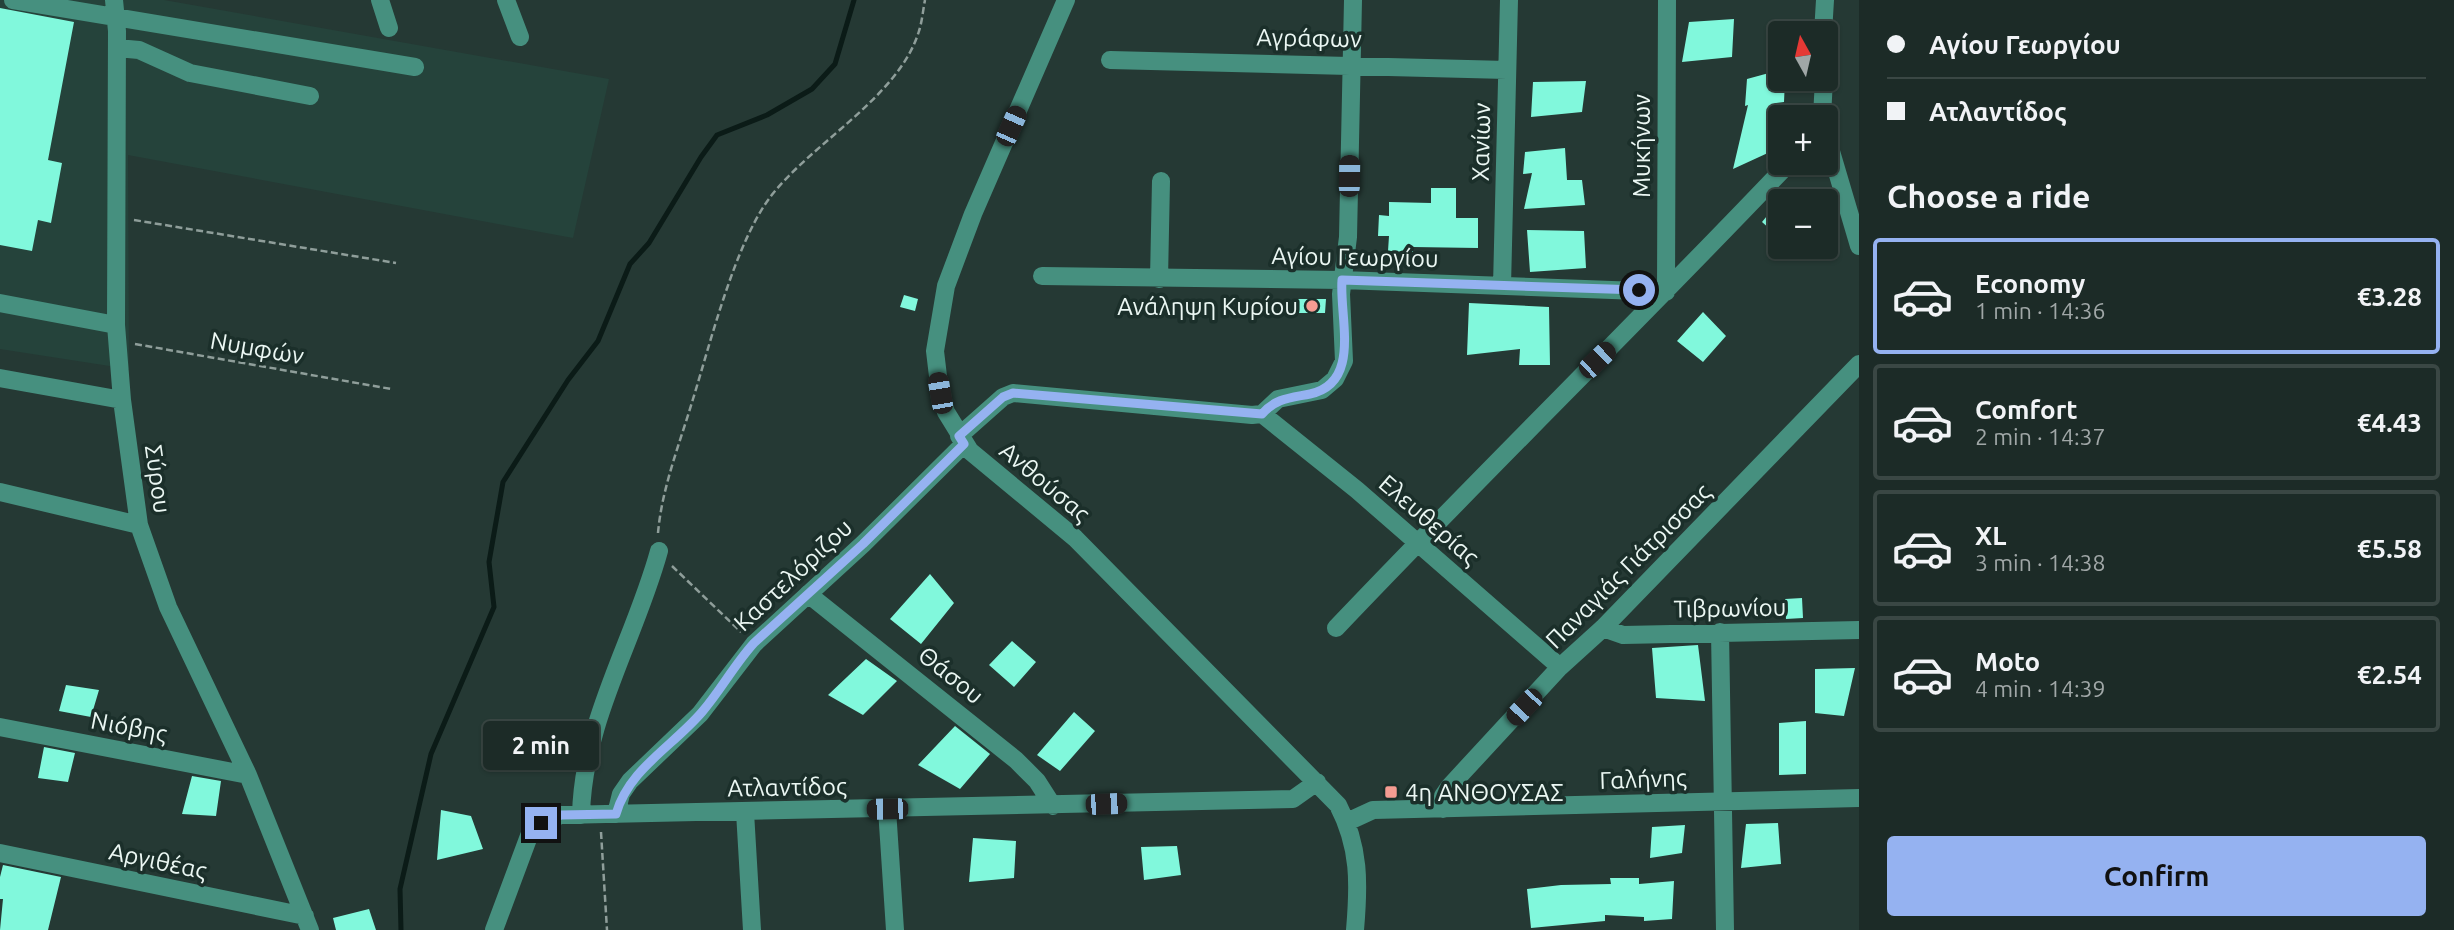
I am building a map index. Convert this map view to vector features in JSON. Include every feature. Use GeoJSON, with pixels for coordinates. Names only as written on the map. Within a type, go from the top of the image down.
{"type":"FeatureCollection","features":[{"type":"Feature","properties":{"kind":"street"},"geometry":{"type":"LineString","coordinates":[[13,0],[115,9],[415,67]]}},
{"type":"Feature","properties":{"kind":"street"},"geometry":{"type":"LineString","coordinates":[[380,0],[389,28]]}},
{"type":"Feature","properties":{"kind":"street"},"geometry":{"type":"LineString","coordinates":[[506,0],[520,37]]}},
{"type":"Feature","properties":{"kind":"street","name":"Ανθούσας"},"geometry":{"type":"LineString","coordinates":[[1066,0],[978,201],[946,286],[937,330],[936,371],[946,412],[962,440],[1064,528],[1338,805],[1347,822],[1359,868],[1354,930]]}},
{"type":"Feature","properties":{"kind":"street"},"geometry":{"type":"LineString","coordinates":[[1262,414],[1278,399],[1316,392],[1333,382],[1344,357],[1342,280],[1348,237],[1353,0]]}},
{"type":"Feature","properties":{"kind":"street","name":"Χανίων"},"geometry":{"type":"LineString","coordinates":[[1502,286],[1509,0]]}},
{"type":"Feature","properties":{"kind":"street","name":"Μυκήνων"},"geometry":{"type":"LineString","coordinates":[[1666,292],[1667,0]]}},
{"type":"Feature","properties":{"kind":"street"},"geometry":{"type":"LineString","coordinates":[[1824,21],[1825,0]]}},
{"type":"Feature","properties":{"kind":"street","name":"Σύρου"},"geometry":{"type":"LineString","coordinates":[[115,9],[117,333],[122,400],[139,525],[168,607],[248,775],[308,923]]}},
{"type":"Feature","properties":{"kind":"street"},"geometry":{"type":"LineString","coordinates":[[117,48],[139,50],[190,73],[310,96]]}},
{"type":"Feature","properties":{"kind":"street","name":"Αγράφων"},"geometry":{"type":"LineString","coordinates":[[1110,60],[1352,63],[1507,70]]}},
{"type":"Feature","properties":{"kind":"street"},"geometry":{"type":"LineString","coordinates":[[1336,628],[1778,175]]}},
{"type":"Feature","properties":{"kind":"street"},"geometry":{"type":"LineString","coordinates":[[1838,175],[1859,246]]}},
{"type":"Feature","properties":{"kind":"street"},"geometry":{"type":"LineString","coordinates":[[1159,279],[1161,181]]}},
{"type":"Feature","properties":{"kind":"street","name":"Αγίου Γεωργίου"},"geometry":{"type":"LineString","coordinates":[[1042,276],[1342,280],[1666,292]]}},
{"type":"Feature","properties":{"kind":"street"},"geometry":{"type":"LineString","coordinates":[[0,303],[117,333]]}},
{"type":"Feature","properties":{"kind":"street","name":"Παναγιάς Γιάτρισσας"},"geometry":{"type":"LineString","coordinates":[[1443,809],[1443,796],[1450,786],[1560,667],[1603,628],[1859,364]]}},
{"type":"Feature","properties":{"kind":"street"},"geometry":{"type":"LineString","coordinates":[[0,378],[122,400]]}},
{"type":"Feature","properties":{"kind":"street","name":"Καστελόριζου"},"geometry":{"type":"LineString","coordinates":[[608,814],[630,781],[676,741],[722,689],[737,662],[754,643],[808,594],[1003,397],[1013,393],[1262,414]]}},
{"type":"Feature","properties":{"kind":"street","name":"Ελευθερίας"},"geometry":{"type":"LineString","coordinates":[[1262,414],[1357,490],[1560,667]]}},
{"type":"Feature","properties":{"kind":"street"},"geometry":{"type":"LineString","coordinates":[[0,492],[139,525]]}},
{"type":"Feature","properties":{"kind":"street"},"geometry":{"type":"LineString","coordinates":[[581,815],[582,779],[593,735],[659,551]]}},
{"type":"Feature","properties":{"kind":"street","name":"Θάσου"},"geometry":{"type":"LineString","coordinates":[[808,594],[1016,760],[1037,781],[1053,806]]}},
{"type":"Feature","properties":{"kind":"street","name":"Τιβρωνίου"},"geometry":{"type":"LineString","coordinates":[[1603,628],[1623,635],[1859,630]]}},
{"type":"Feature","properties":{"kind":"street"},"geometry":{"type":"LineString","coordinates":[[1720,632],[1725,930]]}},
{"type":"Feature","properties":{"kind":"street","name":"Νιόβης"},"geometry":{"type":"LineString","coordinates":[[0,727],[248,775]]}},
{"type":"Feature","properties":{"kind":"street","name":"Ατλαντίδος"},"geometry":{"type":"LineString","coordinates":[[494,930],[529,836],[541,823],[561,815],[1293,799],[1317,782]]}},
{"type":"Feature","properties":{"kind":"street","name":"Γαλήνης"},"geometry":{"type":"LineString","coordinates":[[1347,822],[1373,810],[1859,797]]}},
{"type":"Feature","properties":{"kind":"street"},"geometry":{"type":"LineString","coordinates":[[887,809],[895,930]]}},
{"type":"Feature","properties":{"kind":"street"},"geometry":{"type":"LineString","coordinates":[[745,812],[752,930]]}},
{"type":"Feature","properties":{"kind":"street","name":"Αργιθέας"},"geometry":{"type":"LineString","coordinates":[[0,853],[308,923]]}},
{"type":"Feature","properties":{"kind":"path"},"geometry":{"type":"LineString","coordinates":[[754,643],[700,594],[659,551],[658,531],[666,488],[723,302],[748,238],[770,198],[784,182],[822,143],[868,107],[890,80],[919,33],[925,0]]}},
{"type":"Feature","properties":{"kind":"path"},"geometry":{"type":"LineString","coordinates":[[117,217],[396,263]]}},
{"type":"Feature","properties":{"kind":"path","name":"Νυμφών"},"geometry":{"type":"LineString","coordinates":[[117,333],[390,389]]}},
{"type":"Feature","properties":{"kind":"path"},"geometry":{"type":"LineString","coordinates":[[607,930],[608,814]]}},
{"type":"Feature","properties":{"kind":"shaded area"},"geometry":{"type":"Polygon","coordinates":[[[0,0],[164,0],[609,79],[573,238],[128,155],[129,369],[0,349],[0,0]]]}},
{"type":"Feature","properties":{"kind":"building"},"geometry":{"type":"Polygon","coordinates":[[[0,8],[74,22],[48,160],[62,163],[51,223],[38,220],[32,251],[0,245],[0,8]]]}},
{"type":"Feature","properties":{"kind":"building"},"geometry":{"type":"Polygon","coordinates":[[[1734,19],[1732,57],[1682,62],[1689,22],[1734,19]]]}},
{"type":"Feature","properties":{"kind":"building"},"geometry":{"type":"Polygon","coordinates":[[[1768,73],[1768,91],[1784,91],[1784,102],[1768,105],[1768,153],[1733,169],[1748,105],[1745,106],[1747,79],[1768,73]]]}},
{"type":"Feature","properties":{"kind":"building"},"geometry":{"type":"Polygon","coordinates":[[[1586,81],[1582,112],[1531,117],[1533,82],[1586,81]]]}},
{"type":"Feature","properties":{"kind":"building"},"geometry":{"type":"Polygon","coordinates":[[[1565,148],[1567,180],[1582,180],[1585,205],[1524,209],[1532,173],[1523,174],[1525,152],[1565,148]]]}},
{"type":"Feature","properties":{"kind":"building"},"geometry":{"type":"Polygon","coordinates":[[[1431,188],[1456,188],[1456,218],[1478,218],[1478,248],[1413,247],[1413,252],[1388,251],[1389,236],[1378,236],[1379,215],[1389,216],[1389,202],[1431,203],[1431,188]]]}},
{"type":"Feature","properties":{"kind":"building"},"geometry":{"type":"Polygon","coordinates":[[[1768,215],[1768,227],[1762,222],[1768,215]]]}},
{"type":"Feature","properties":{"kind":"building"},"geometry":{"type":"Polygon","coordinates":[[[1527,230],[1584,231],[1586,268],[1530,272],[1527,230]]]}},
{"type":"Feature","properties":{"kind":"building"},"geometry":{"type":"Polygon","coordinates":[[[904,295],[918,299],[915,311],[900,307],[904,295]]]}},
{"type":"Feature","properties":{"kind":"building","name":"Ανάληψη Κυρίου"},"geometry":{"type":"Polygon","coordinates":[[[1298,299],[1326,299],[1325,313],[1298,313],[1298,299]]]}},
{"type":"Feature","properties":{"kind":"building"},"geometry":{"type":"Polygon","coordinates":[[[1469,303],[1549,307],[1550,365],[1519,365],[1520,349],[1467,355],[1469,303]]]}},
{"type":"Feature","properties":{"kind":"building"},"geometry":{"type":"Polygon","coordinates":[[[1703,312],[1726,336],[1703,362],[1677,341],[1703,312]]]}},
{"type":"Feature","properties":{"kind":"building"},"geometry":{"type":"Polygon","coordinates":[[[930,574],[954,603],[921,644],[890,619],[930,574]]]}},
{"type":"Feature","properties":{"kind":"building"},"geometry":{"type":"Polygon","coordinates":[[[1802,598],[1803,618],[1786,619],[1785,599],[1802,598]]]}},
{"type":"Feature","properties":{"kind":"building"},"geometry":{"type":"Polygon","coordinates":[[[1012,641],[1036,662],[1014,687],[989,665],[1012,641]]]}},
{"type":"Feature","properties":{"kind":"building"},"geometry":{"type":"Polygon","coordinates":[[[1698,645],[1705,701],[1656,698],[1652,648],[1698,645]]]}},
{"type":"Feature","properties":{"kind":"building"},"geometry":{"type":"Polygon","coordinates":[[[866,659],[897,681],[863,715],[828,695],[866,659]]]}},
{"type":"Feature","properties":{"kind":"building"},"geometry":{"type":"Polygon","coordinates":[[[1855,668],[1844,716],[1815,713],[1815,669],[1855,668]]]}},
{"type":"Feature","properties":{"kind":"building"},"geometry":{"type":"Polygon","coordinates":[[[66,685],[99,690],[91,717],[59,711],[66,685]]]}},
{"type":"Feature","properties":{"kind":"building"},"geometry":{"type":"Polygon","coordinates":[[[1074,712],[1095,731],[1060,771],[1037,755],[1074,712]]]}},
{"type":"Feature","properties":{"kind":"building"},"geometry":{"type":"Polygon","coordinates":[[[1806,721],[1806,774],[1779,775],[1779,723],[1806,721]]]}},
{"type":"Feature","properties":{"kind":"building"},"geometry":{"type":"Polygon","coordinates":[[[955,726],[990,754],[960,789],[918,765],[955,726]]]}},
{"type":"Feature","properties":{"kind":"building"},"geometry":{"type":"Polygon","coordinates":[[[44,747],[75,753],[68,782],[38,778],[44,747]]]}},
{"type":"Feature","properties":{"kind":"building"},"geometry":{"type":"Polygon","coordinates":[[[192,776],[221,781],[216,816],[182,814],[192,776]]]}},
{"type":"Feature","properties":{"kind":"building"},"geometry":{"type":"Polygon","coordinates":[[[441,810],[471,816],[483,849],[437,860],[441,810]]]}},
{"type":"Feature","properties":{"kind":"building"},"geometry":{"type":"Polygon","coordinates":[[[1778,823],[1781,864],[1741,868],[1746,824],[1778,823]]]}},
{"type":"Feature","properties":{"kind":"building"},"geometry":{"type":"Polygon","coordinates":[[[1685,825],[1682,853],[1650,858],[1652,827],[1685,825]]]}},
{"type":"Feature","properties":{"kind":"building"},"geometry":{"type":"Polygon","coordinates":[[[973,838],[1016,841],[1014,878],[969,882],[973,838]]]}},
{"type":"Feature","properties":{"kind":"building"},"geometry":{"type":"Polygon","coordinates":[[[1177,846],[1181,875],[1144,880],[1141,847],[1177,846]]]}},
{"type":"Feature","properties":{"kind":"building"},"geometry":{"type":"Polygon","coordinates":[[[3,865],[61,877],[48,930],[0,930],[3,899],[0,899],[0,877],[3,865]]]}},
{"type":"Feature","properties":{"kind":"building"},"geometry":{"type":"Polygon","coordinates":[[[1610,878],[1639,878],[1639,884],[1674,881],[1672,919],[1644,921],[1644,917],[1605,915],[1605,921],[1531,928],[1527,889],[1611,884],[1610,878]]]}},
{"type":"Feature","properties":{"kind":"building"},"geometry":{"type":"Polygon","coordinates":[[[369,909],[376,930],[336,930],[333,918],[369,909]]]}},
{"type":"Feature","properties":{"kind":"waterway"},"geometry":{"type":"LineString","coordinates":[[401,930],[400,889],[431,754],[494,607],[489,562],[503,482],[568,380],[598,341],[630,264],[649,243],[717,135],[767,115],[812,89],[835,64],[854,0]]}},
{"type":"Feature","properties":{"kind":"place","name":"Ανάληψη Κυρίου"},"geometry":{"type":"Point","coordinates":[1312,306]}},
{"type":"Feature","properties":{"kind":"place","name":"4η ΑΝΘΟΥΣΑΣ"},"geometry":{"type":"Point","coordinates":[1391,792]}},
{"type":"Feature","properties":{"kind":"route"},"geometry":{"type":"LineString","coordinates":[[541,823],[561,815],[616,814],[621,794],[630,781],[676,741],[722,689],[737,662],[754,643],[880,527],[964,444],[959,436],[1003,397],[1013,393],[1095,398],[1262,414],[1278,399],[1322,390],[1337,375],[1344,361],[1345,348],[1342,280],[1639,290]]}}]}
